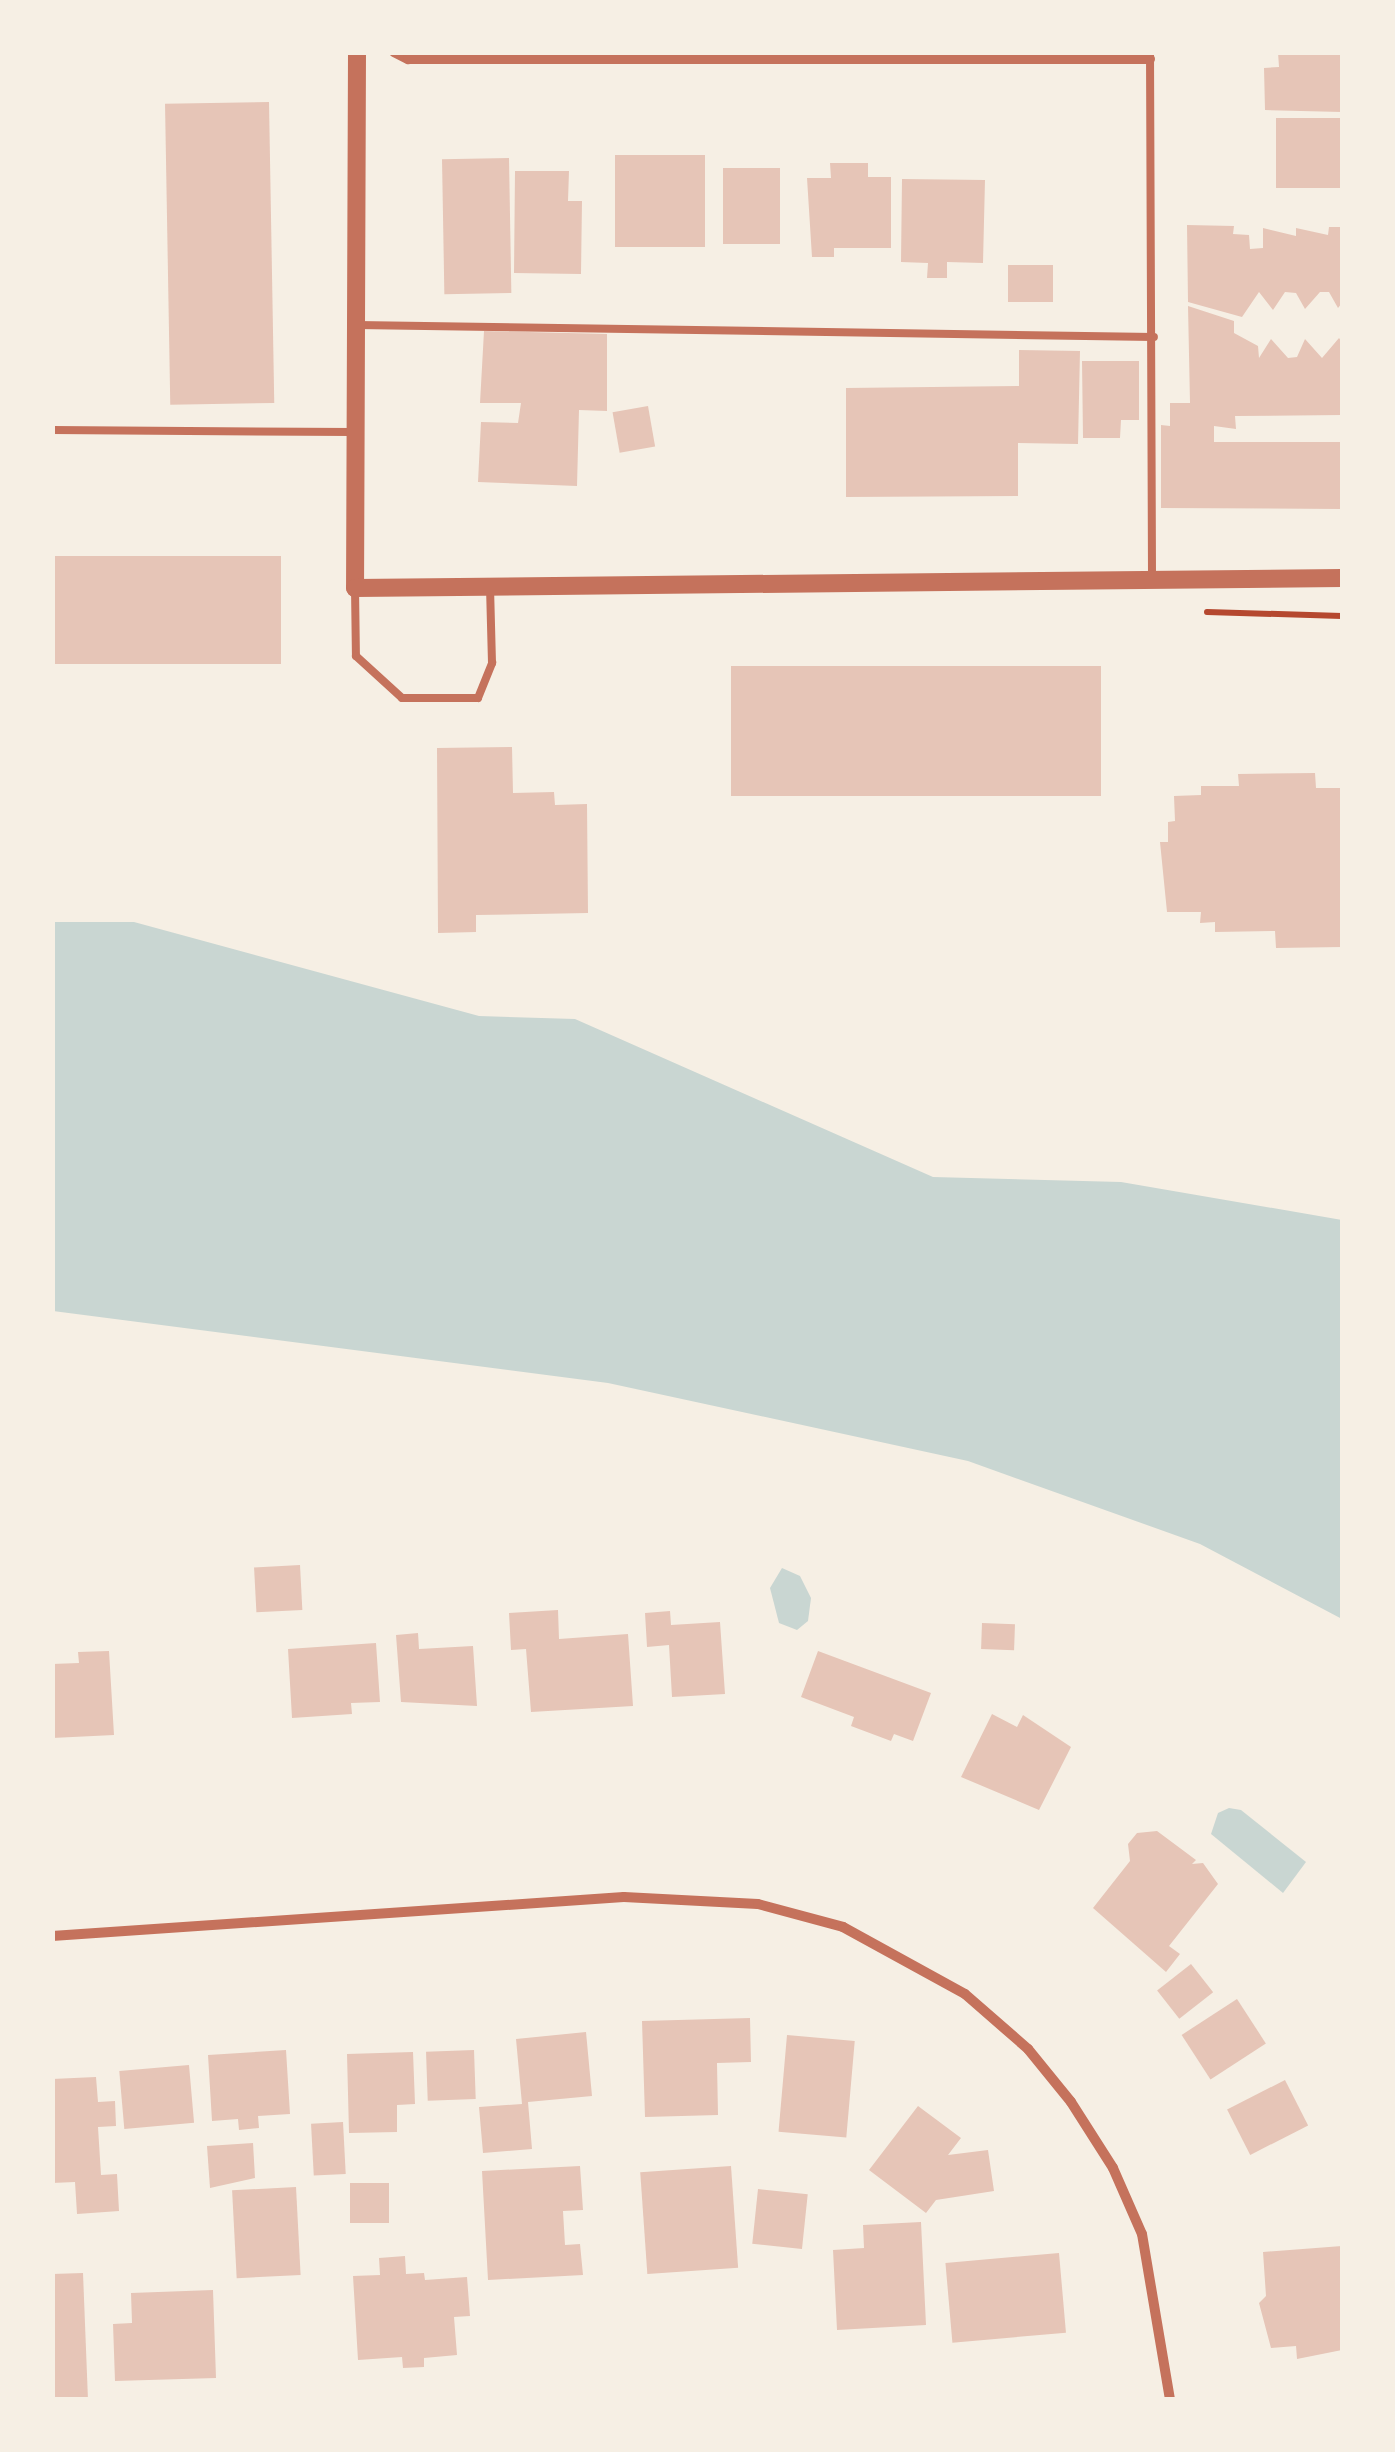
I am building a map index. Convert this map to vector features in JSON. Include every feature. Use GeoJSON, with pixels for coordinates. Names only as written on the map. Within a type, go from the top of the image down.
{"type":"FeatureCollection","features":[{"type":"Feature","properties":{"kind":"street"},"geometry":{"type":"LineString","coordinates":[[357,52],[355,588],[1152,576],[1342,578]]}},
{"type":"Feature","properties":{"kind":"street"},"geometry":{"type":"LineString","coordinates":[[394,52],[408,59],[1150,56]]}},
{"type":"Feature","properties":{"kind":"street"},"geometry":{"type":"LineString","coordinates":[[52,1936],[624,1897],[758,1904],[844,1927],[965,1994],[1014,2036],[1071,2102],[1113,2168],[1142,2234],[1170,2400]]}},
{"type":"Feature","properties":{"kind":"lane"},"geometry":{"type":"LineString","coordinates":[[1150,56],[1152,576]]}},
{"type":"Feature","properties":{"kind":"lane"},"geometry":{"type":"LineString","coordinates":[[353,325],[1154,337]]}},
{"type":"Feature","properties":{"kind":"lane"},"geometry":{"type":"LineString","coordinates":[[52,430],[354,432]]}},
{"type":"Feature","properties":{"kind":"lane"},"geometry":{"type":"LineString","coordinates":[[355,588],[356,656],[402,698],[478,698],[492,664],[490,585]]}},
{"type":"Feature","properties":{"kind":"path"},"geometry":{"type":"LineString","coordinates":[[1186,611],[1342,616]]}},
{"type":"Feature","properties":{"kind":"shaded area"},"geometry":{"type":"Polygon","coordinates":[[[53,922],[134,922],[479,1016],[575,1019],[933,1177],[1121,1182],[1342,1220],[1342,1619],[1200,1544],[968,1461],[608,1383],[53,1311],[53,922]]]}},
{"type":"Feature","properties":{"kind":"shaded area"},"geometry":{"type":"Polygon","coordinates":[[[782,1568],[800,1576],[811,1598],[808,1621],[797,1630],[779,1623],[770,1588],[782,1568]]]}},
{"type":"Feature","properties":{"kind":"shaded area"},"geometry":{"type":"Polygon","coordinates":[[[1229,1808],[1241,1810],[1306,1862],[1283,1893],[1211,1834],[1218,1813],[1229,1808]]]}},
{"type":"Feature","properties":{"kind":"building"},"geometry":{"type":"Polygon","coordinates":[[[1278,52],[1342,52],[1342,112],[1265,110],[1264,68],[1279,67],[1278,52]]]}},
{"type":"Feature","properties":{"kind":"building"},"geometry":{"type":"Polygon","coordinates":[[[269,102],[274,403],[170,405],[165,104],[269,102]]]}},
{"type":"Feature","properties":{"kind":"building"},"geometry":{"type":"Polygon","coordinates":[[[1276,118],[1342,118],[1342,188],[1276,188],[1276,118]]]}},
{"type":"Feature","properties":{"kind":"building"},"geometry":{"type":"Polygon","coordinates":[[[615,155],[705,155],[705,247],[615,247],[615,155]]]}},
{"type":"Feature","properties":{"kind":"building"},"geometry":{"type":"Polygon","coordinates":[[[509,158],[511,293],[444,294],[442,159],[509,158]]]}},
{"type":"Feature","properties":{"kind":"building"},"geometry":{"type":"Polygon","coordinates":[[[830,163],[868,163],[868,177],[891,177],[891,248],[834,248],[834,257],[812,257],[807,178],[831,178],[830,163]]]}},
{"type":"Feature","properties":{"kind":"building"},"geometry":{"type":"Polygon","coordinates":[[[723,168],[780,168],[780,244],[723,244],[723,168]]]}},
{"type":"Feature","properties":{"kind":"building"},"geometry":{"type":"Polygon","coordinates":[[[515,171],[569,171],[568,201],[582,201],[581,274],[514,273],[515,171]]]}},
{"type":"Feature","properties":{"kind":"building"},"geometry":{"type":"Polygon","coordinates":[[[902,179],[985,180],[983,263],[947,262],[947,278],[927,278],[928,263],[901,262],[902,179]]]}},
{"type":"Feature","properties":{"kind":"building"},"geometry":{"type":"Polygon","coordinates":[[[1187,225],[1234,226],[1233,234],[1249,235],[1250,249],[1263,248],[1263,228],[1296,236],[1296,228],[1328,235],[1329,227],[1342,227],[1342,303],[1338,308],[1329,292],[1320,292],[1305,309],[1296,293],[1285,292],[1273,310],[1259,292],[1242,317],[1188,302],[1187,225]]]}},
{"type":"Feature","properties":{"kind":"building"},"geometry":{"type":"Polygon","coordinates":[[[1008,265],[1053,265],[1053,302],[1008,302],[1008,265]]]}},
{"type":"Feature","properties":{"kind":"building"},"geometry":{"type":"Polygon","coordinates":[[[1188,306],[1234,321],[1234,333],[1258,346],[1259,358],[1271,339],[1288,358],[1297,357],[1305,339],[1322,358],[1339,338],[1342,415],[1235,416],[1236,429],[1214,426],[1214,442],[1342,442],[1342,509],[1161,508],[1161,425],[1170,426],[1170,403],[1190,403],[1188,306]]]}},
{"type":"Feature","properties":{"kind":"building"},"geometry":{"type":"Polygon","coordinates":[[[484,331],[607,334],[607,411],[579,410],[577,486],[478,482],[481,422],[518,423],[521,403],[480,403],[484,331]]]}},
{"type":"Feature","properties":{"kind":"building"},"geometry":{"type":"Polygon","coordinates":[[[1019,350],[1080,351],[1078,444],[1018,443],[1018,496],[846,497],[846,388],[1019,386],[1019,350]]]}},
{"type":"Feature","properties":{"kind":"building"},"geometry":{"type":"Polygon","coordinates":[[[1082,361],[1139,361],[1139,420],[1121,420],[1120,438],[1083,438],[1082,361]]]}},
{"type":"Feature","properties":{"kind":"building"},"geometry":{"type":"Polygon","coordinates":[[[648,406],[655,446],[620,453],[613,412],[648,406]]]}},
{"type":"Feature","properties":{"kind":"building"},"geometry":{"type":"Polygon","coordinates":[[[52,556],[281,556],[281,664],[52,664],[52,556]]]}},
{"type":"Feature","properties":{"kind":"building"},"geometry":{"type":"Polygon","coordinates":[[[731,666],[1101,666],[1101,796],[731,796],[731,666]]]}},
{"type":"Feature","properties":{"kind":"building"},"geometry":{"type":"Polygon","coordinates":[[[512,747],[513,793],[554,792],[555,805],[587,804],[588,913],[476,915],[476,932],[438,933],[437,748],[512,747]]]}},
{"type":"Feature","properties":{"kind":"building"},"geometry":{"type":"Polygon","coordinates":[[[1315,773],[1316,788],[1342,788],[1342,947],[1276,948],[1275,931],[1215,932],[1215,922],[1200,923],[1201,912],[1167,912],[1160,842],[1168,842],[1168,822],[1175,821],[1174,796],[1201,795],[1201,786],[1239,786],[1238,774],[1315,773]]]}},
{"type":"Feature","properties":{"kind":"building"},"geometry":{"type":"Polygon","coordinates":[[[300,1565],[302,1610],[256,1612],[254,1567],[300,1565]]]}},
{"type":"Feature","properties":{"kind":"building"},"geometry":{"type":"Polygon","coordinates":[[[558,1610],[559,1639],[628,1634],[633,1706],[531,1712],[526,1649],[511,1650],[509,1613],[558,1610]]]}},
{"type":"Feature","properties":{"kind":"building"},"geometry":{"type":"Polygon","coordinates":[[[670,1611],[671,1625],[720,1622],[725,1694],[672,1697],[669,1645],[647,1647],[645,1613],[670,1611]]]}},
{"type":"Feature","properties":{"kind":"building"},"geometry":{"type":"Polygon","coordinates":[[[982,1623],[1015,1624],[1014,1650],[981,1649],[982,1623]]]}},
{"type":"Feature","properties":{"kind":"building"},"geometry":{"type":"Polygon","coordinates":[[[418,1633],[419,1649],[473,1646],[477,1706],[401,1702],[396,1635],[418,1633]]]}},
{"type":"Feature","properties":{"kind":"building"},"geometry":{"type":"Polygon","coordinates":[[[376,1643],[380,1702],[351,1703],[352,1714],[292,1718],[288,1649],[376,1643]]]}},
{"type":"Feature","properties":{"kind":"building"},"geometry":{"type":"Polygon","coordinates":[[[109,1651],[114,1735],[52,1738],[52,1664],[79,1663],[78,1652],[109,1651]]]}},
{"type":"Feature","properties":{"kind":"building"},"geometry":{"type":"Polygon","coordinates":[[[818,1651],[931,1693],[913,1741],[894,1734],[891,1741],[851,1726],[854,1717],[801,1697],[818,1651]]]}},
{"type":"Feature","properties":{"kind":"building"},"geometry":{"type":"Polygon","coordinates":[[[992,1714],[1017,1727],[1023,1715],[1071,1747],[1039,1810],[961,1777],[992,1714]]]}},
{"type":"Feature","properties":{"kind":"building"},"geometry":{"type":"Polygon","coordinates":[[[1157,1831],[1196,1860],[1192,1864],[1203,1863],[1218,1884],[1169,1946],[1180,1954],[1166,1972],[1093,1908],[1130,1861],[1128,1844],[1137,1833],[1157,1831]]]}},
{"type":"Feature","properties":{"kind":"building"},"geometry":{"type":"Polygon","coordinates":[[[1191,1964],[1213,1992],[1179,2019],[1157,1990],[1191,1964]]]}},
{"type":"Feature","properties":{"kind":"building"},"geometry":{"type":"Polygon","coordinates":[[[1237,1999],[1266,2043],[1211,2079],[1182,2035],[1237,1999]]]}},
{"type":"Feature","properties":{"kind":"building"},"geometry":{"type":"Polygon","coordinates":[[[750,2018],[751,2062],[717,2063],[718,2115],[645,2117],[642,2021],[750,2018]]]}},
{"type":"Feature","properties":{"kind":"building"},"geometry":{"type":"Polygon","coordinates":[[[586,2032],[592,2096],[528,2102],[532,2149],[483,2153],[479,2107],[522,2104],[516,2039],[586,2032]]]}},
{"type":"Feature","properties":{"kind":"building"},"geometry":{"type":"Polygon","coordinates":[[[787,2035],[855,2041],[846,2138],[779,2132],[787,2035]]]}},
{"type":"Feature","properties":{"kind":"building"},"geometry":{"type":"Polygon","coordinates":[[[286,2050],[290,2114],[258,2116],[259,2128],[239,2130],[238,2119],[212,2121],[208,2055],[286,2050]]]}},
{"type":"Feature","properties":{"kind":"building"},"geometry":{"type":"Polygon","coordinates":[[[474,2050],[476,2099],[428,2101],[426,2052],[474,2050]]]}},
{"type":"Feature","properties":{"kind":"building"},"geometry":{"type":"Polygon","coordinates":[[[413,2052],[415,2104],[397,2105],[397,2132],[349,2133],[347,2054],[413,2052]]]}},
{"type":"Feature","properties":{"kind":"building"},"geometry":{"type":"Polygon","coordinates":[[[189,2065],[194,2123],[124,2129],[119,2071],[189,2065]]]}},
{"type":"Feature","properties":{"kind":"building"},"geometry":{"type":"Polygon","coordinates":[[[96,2077],[98,2102],[115,2101],[116,2126],[98,2127],[101,2175],[117,2174],[119,2211],[77,2214],[75,2182],[52,2183],[52,2079],[96,2077]]]}},
{"type":"Feature","properties":{"kind":"building"},"geometry":{"type":"Polygon","coordinates":[[[1285,2080],[1308,2125],[1250,2155],[1227,2110],[1285,2080]]]}},
{"type":"Feature","properties":{"kind":"building"},"geometry":{"type":"Polygon","coordinates":[[[918,2106],[961,2138],[948,2155],[988,2150],[994,2191],[936,2200],[926,2213],[869,2170],[918,2106]]]}},
{"type":"Feature","properties":{"kind":"building"},"geometry":{"type":"Polygon","coordinates":[[[343,2122],[346,2174],[314,2176],[311,2124],[343,2122]]]}},
{"type":"Feature","properties":{"kind":"building"},"geometry":{"type":"Polygon","coordinates":[[[253,2143],[255,2178],[210,2188],[207,2146],[253,2143]]]}},
{"type":"Feature","properties":{"kind":"building"},"geometry":{"type":"Polygon","coordinates":[[[580,2166],[583,2210],[563,2211],[565,2245],[580,2244],[583,2275],[488,2280],[482,2171],[580,2166]]]}},
{"type":"Feature","properties":{"kind":"building"},"geometry":{"type":"Polygon","coordinates":[[[731,2166],[738,2268],[647,2274],[640,2172],[731,2166]]]}},
{"type":"Feature","properties":{"kind":"building"},"geometry":{"type":"Polygon","coordinates":[[[350,2183],[389,2183],[389,2223],[350,2223],[350,2183]]]}},
{"type":"Feature","properties":{"kind":"building"},"geometry":{"type":"Polygon","coordinates":[[[296,2187],[301,2275],[237,2278],[232,2190],[296,2187]]]}},
{"type":"Feature","properties":{"kind":"building"},"geometry":{"type":"Polygon","coordinates":[[[758,2189],[808,2194],[802,2249],[752,2244],[758,2189]]]}},
{"type":"Feature","properties":{"kind":"building"},"geometry":{"type":"Polygon","coordinates":[[[921,2222],[926,2325],[837,2330],[833,2250],[864,2248],[863,2225],[921,2222]]]}},
{"type":"Feature","properties":{"kind":"building"},"geometry":{"type":"Polygon","coordinates":[[[1342,2246],[1342,2350],[1297,2359],[1296,2346],[1271,2348],[1259,2303],[1266,2296],[1263,2252],[1342,2246]]]}},
{"type":"Feature","properties":{"kind":"building"},"geometry":{"type":"Polygon","coordinates":[[[1059,2253],[1066,2333],[952,2343],[945,2263],[1059,2253]]]}},
{"type":"Feature","properties":{"kind":"building"},"geometry":{"type":"Polygon","coordinates":[[[405,2256],[406,2274],[424,2273],[425,2280],[467,2277],[470,2316],[454,2317],[457,2355],[424,2358],[424,2367],[403,2368],[402,2357],[358,2360],[353,2276],[380,2275],[379,2258],[405,2256]]]}},
{"type":"Feature","properties":{"kind":"building"},"geometry":{"type":"Polygon","coordinates":[[[83,2273],[88,2400],[52,2400],[52,2274],[83,2273]]]}},
{"type":"Feature","properties":{"kind":"building"},"geometry":{"type":"Polygon","coordinates":[[[213,2290],[216,2378],[115,2381],[113,2324],[132,2323],[131,2293],[213,2290]]]}}]}
